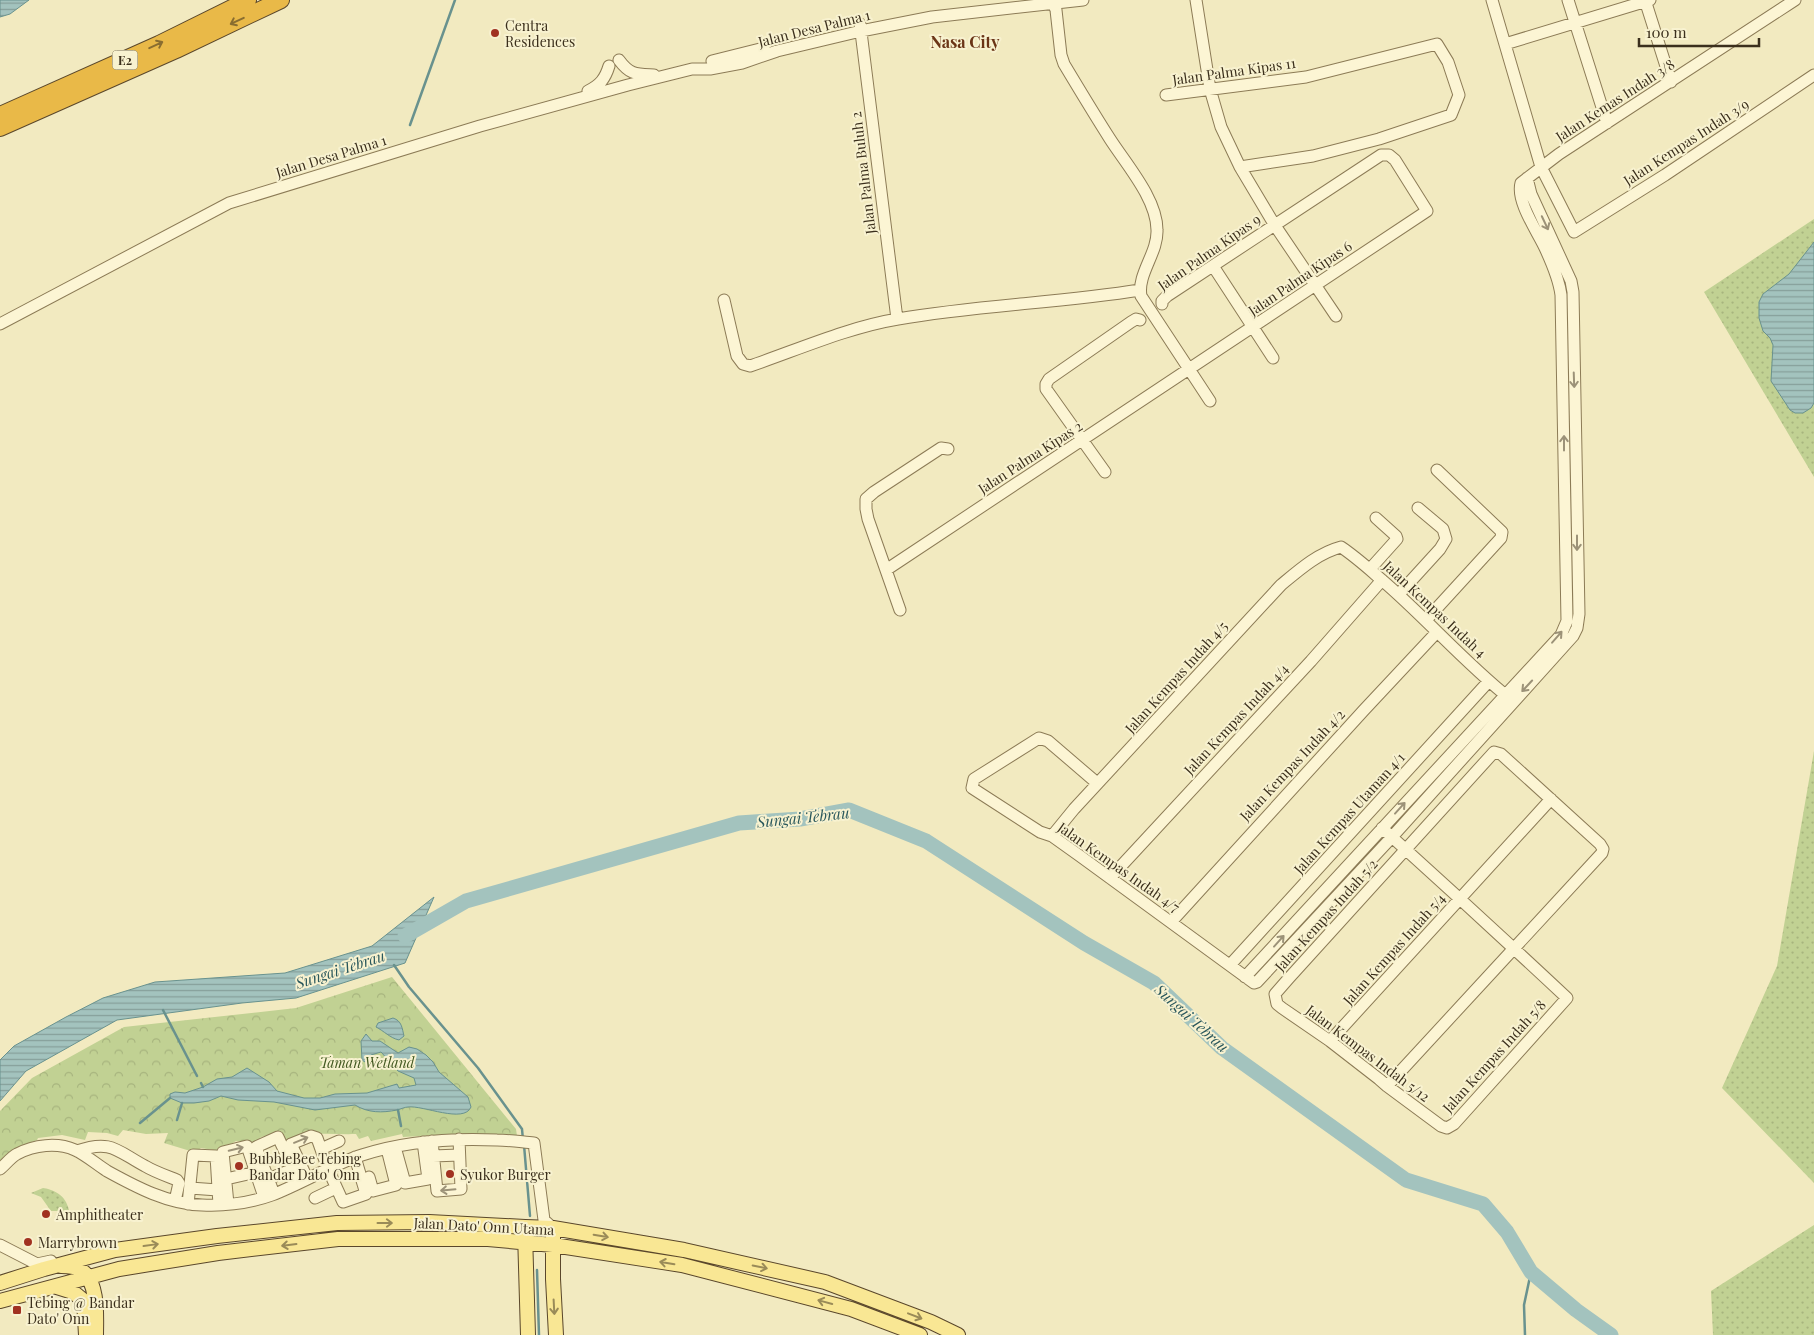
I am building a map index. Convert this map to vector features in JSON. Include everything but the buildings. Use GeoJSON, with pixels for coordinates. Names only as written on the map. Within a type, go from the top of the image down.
{"type":"FeatureCollection","features":[{"type":"Feature","properties":{"kind":"highway","name":"E2"},"geometry":{"type":"LineString","coordinates":[[0,115],[159,44],[248,0]]}},
{"type":"Feature","properties":{"kind":"highway","name":"E2"},"geometry":{"type":"LineString","coordinates":[[0,128],[176,50],[281,0]]}},
{"type":"Feature","properties":{"kind":"main road","name":"Jalan Dato' Onn Utama"},"geometry":{"type":"LineString","coordinates":[[0,1283],[115,1250],[336,1223],[429,1222],[553,1228],[684,1250],[826,1282],[930,1322],[958,1335]]}},
{"type":"Feature","properties":{"kind":"main road"},"geometry":{"type":"LineString","coordinates":[[525,1227],[528,1335]]}},
{"type":"Feature","properties":{"kind":"main road"},"geometry":{"type":"LineString","coordinates":[[553,1228],[556,1335]]}},
{"type":"Feature","properties":{"kind":"main road","name":"Jalan Dato' Onn Utama"},"geometry":{"type":"LineString","coordinates":[[0,1301],[119,1269],[218,1253],[338,1239],[488,1238],[553,1245],[682,1265],[851,1309],[920,1335]]}},
{"type":"Feature","properties":{"kind":"main road"},"geometry":{"type":"LineString","coordinates":[[488,1238],[513,1250],[520,1259],[526,1274]]}},
{"type":"Feature","properties":{"kind":"main road"},"geometry":{"type":"LineString","coordinates":[[553,1279],[558,1266],[568,1255],[595,1251]]}},
{"type":"Feature","properties":{"kind":"main road"},"geometry":{"type":"LineString","coordinates":[[58,1265],[77,1268],[88,1278],[96,1301],[96,1335]]}},
{"type":"Feature","properties":{"kind":"main road"},"geometry":{"type":"LineString","coordinates":[[96,1301],[101,1288],[119,1269]]}},
{"type":"Feature","properties":{"kind":"main road"},"geometry":{"type":"LineString","coordinates":[[54,1286],[73,1292],[84,1301],[86,1335]]}},
{"type":"Feature","properties":{"kind":"main road"},"geometry":{"type":"LineString","coordinates":[[851,1309],[856,1294]]}},
{"type":"Feature","properties":{"kind":"street","name":"Jalan Desa Palma 1"},"geometry":{"type":"LineString","coordinates":[[0,324],[229,203],[480,126],[666,75],[742,63],[905,14],[1024,0]]}},
{"type":"Feature","properties":{"kind":"street","name":"Jalan Desa Palma 1"},"geometry":{"type":"LineString","coordinates":[[861,27],[1083,0]]}},
{"type":"Feature","properties":{"kind":"street"},"geometry":{"type":"LineString","coordinates":[[1196,0],[1210,89],[1220,127],[1240,167],[1274,224],[1336,316]]}},
{"type":"Feature","properties":{"kind":"street"},"geometry":{"type":"LineString","coordinates":[[1492,0],[1541,167]]}},
{"type":"Feature","properties":{"kind":"street"},"geometry":{"type":"LineString","coordinates":[[1568,0],[1607,123]]}},
{"type":"Feature","properties":{"kind":"street"},"geometry":{"type":"LineString","coordinates":[[1505,44],[1647,0],[1671,82]]}},
{"type":"Feature","properties":{"kind":"street","name":"Jalan Kemas Indah 3/8"},"geometry":{"type":"LineString","coordinates":[[1527,178],[1607,123],[1796,0]]}},
{"type":"Feature","properties":{"kind":"street"},"geometry":{"type":"LineString","coordinates":[[1057,3],[1061,55],[1064,64],[1154,209],[1157,230],[1140,290],[1142,296],[1210,401]]}},
{"type":"Feature","properties":{"kind":"street","name":"Jalan Palma Buluh 2"},"geometry":{"type":"LineString","coordinates":[[861,27],[897,319]]}},
{"type":"Feature","properties":{"kind":"street","name":"Jalan Palma Kipas 11"},"geometry":{"type":"LineString","coordinates":[[1166,95],[1306,77],[1437,44],[1448,62],[1459,96],[1451,115],[1388,136],[1313,156],[1240,167]]}},
{"type":"Feature","properties":{"kind":"street"},"geometry":{"type":"LineString","coordinates":[[571,100],[599,85],[614,63],[632,73],[666,75]]}},
{"type":"Feature","properties":{"kind":"street","name":"Jalan Kempas Indah 3/9"},"geometry":{"type":"LineString","coordinates":[[1541,167],[1574,232],[1814,75]]}},
{"type":"Feature","properties":{"kind":"street","name":"Jalan Palma Kipas 9"},"geometry":{"type":"LineString","coordinates":[[1162,304],[1162,301],[1167,296],[1381,155],[1389,155],[1395,160],[1408,180]]}},
{"type":"Feature","properties":{"kind":"street"},"geometry":{"type":"LineString","coordinates":[[1527,178],[1521,183],[1521,196],[1554,270],[1561,295],[1567,621],[1561,634],[1508,698],[1392,837],[1254,983],[1245,977],[1382,828],[1508,698],[1564,646],[1577,628],[1579,614],[1573,292],[1571,281],[1532,194],[1527,178]]}},
{"type":"Feature","properties":{"kind":"street","name":"Jalan Palma Kipas 6"},"geometry":{"type":"LineString","coordinates":[[1190,369],[1427,210],[1408,180]]}},
{"type":"Feature","properties":{"kind":"street"},"geometry":{"type":"LineString","coordinates":[[1212,266],[1273,358]]}},
{"type":"Feature","properties":{"kind":"street"},"geometry":{"type":"LineString","coordinates":[[724,300],[737,356],[743,364],[750,366],[860,328],[897,319],[1003,305],[1103,296],[1140,290]]}},
{"type":"Feature","properties":{"kind":"street"},"geometry":{"type":"LineString","coordinates":[[1105,472],[1046,389],[1046,384],[1049,379],[1130,322],[1136,319],[1140,320]]}},
{"type":"Feature","properties":{"kind":"street","name":"Jalan Palma Kipas 2"},"geometry":{"type":"LineString","coordinates":[[886,570],[1190,369]]}},
{"type":"Feature","properties":{"kind":"street"},"geometry":{"type":"LineString","coordinates":[[900,610],[868,519],[866,499],[930,454],[941,448],[948,449]]}},
{"type":"Feature","properties":{"kind":"street"},"geometry":{"type":"LineString","coordinates":[[1564,468],[1576,466]]}},
{"type":"Feature","properties":{"kind":"street"},"geometry":{"type":"LineString","coordinates":[[1426,620],[1503,535],[1437,470]]}},
{"type":"Feature","properties":{"kind":"street"},"geometry":{"type":"LineString","coordinates":[[1399,594],[1440,549],[1446,539],[1443,529],[1418,508]]}},
{"type":"Feature","properties":{"kind":"street"},"geometry":{"type":"LineString","coordinates":[[1370,569],[1397,539],[1376,518]]}},
{"type":"Feature","properties":{"kind":"street","name":"Jalan Kempas Indah 4"},"geometry":{"type":"LineString","coordinates":[[1332,549],[1341,547],[1355,556],[1399,594],[1508,698]]}},
{"type":"Feature","properties":{"kind":"street","name":"Jalan Kempas Indah 4/5"},"geometry":{"type":"LineString","coordinates":[[1052,836],[1098,783],[1281,585],[1309,562],[1332,549]]}},
{"type":"Feature","properties":{"kind":"street","name":"Jalan Kempas Indah 4/4"},"geometry":{"type":"LineString","coordinates":[[1110,878],[1311,661],[1382,580]]}},
{"type":"Feature","properties":{"kind":"street","name":"Jalan Kempas Indah 4/2"},"geometry":{"type":"LineString","coordinates":[[1171,922],[1437,632]]}},
{"type":"Feature","properties":{"kind":"street","name":"Jalan Kempas Utaman 4/1"},"geometry":{"type":"LineString","coordinates":[[1230,965],[1489,681]]}},
{"type":"Feature","properties":{"kind":"street","name":"Jalan Kempas Indah 4/7"},"geometry":{"type":"LineString","coordinates":[[1098,783],[1048,741],[1039,738],[974,779],[972,788],[1040,832],[1052,836],[1245,977]]}},
{"type":"Feature","properties":{"kind":"street"},"geometry":{"type":"LineString","coordinates":[[1387,1086],[1602,853],[1603,849],[1501,754],[1494,752],[1406,850]]}},
{"type":"Feature","properties":{"kind":"street","name":"Jalan Kempas Indah 5/4"},"geometry":{"type":"LineString","coordinates":[[1330,1041],[1551,799]]}},
{"type":"Feature","properties":{"kind":"street"},"geometry":{"type":"LineString","coordinates":[[1382,828],[1514,949]]}},
{"type":"Feature","properties":{"kind":"street","name":"Jalan Kempas Indah 5/2"},"geometry":{"type":"LineString","coordinates":[[1277,1004],[1275,994],[1280,988],[1406,850]]}},
{"type":"Feature","properties":{"kind":"street","name":"Jalan Kempas Indah 5/8"},"geometry":{"type":"LineString","coordinates":[[1441,1126],[1447,1128],[1454,1124],[1567,998],[1514,949]]}},
{"type":"Feature","properties":{"kind":"street","name":"Jalan Kempas Indah 5/12"},"geometry":{"type":"LineString","coordinates":[[1277,1004],[1330,1041],[1441,1126]]}},
{"type":"Feature","properties":{"kind":"street"},"geometry":{"type":"LineString","coordinates":[[303,1180],[291,1144],[311,1136],[317,1138],[343,1202],[366,1194],[359,1156]]}},
{"type":"Feature","properties":{"kind":"street"},"geometry":{"type":"LineString","coordinates":[[269,1196],[268,1179],[256,1147],[278,1137],[293,1169],[303,1180]]}},
{"type":"Feature","properties":{"kind":"street"},"geometry":{"type":"LineString","coordinates":[[428,1142],[433,1156],[437,1191],[460,1189],[459,1139]]}},
{"type":"Feature","properties":{"kind":"street"},"geometry":{"type":"LineString","coordinates":[[0,1169],[16,1154],[42,1145],[66,1147],[77,1151],[138,1188],[188,1204],[224,1205],[269,1196],[359,1156],[391,1148],[459,1139],[534,1143],[544,1220],[553,1228]]}},
{"type":"Feature","properties":{"kind":"street"},"geometry":{"type":"LineString","coordinates":[[321,1149],[340,1141]]}},
{"type":"Feature","properties":{"kind":"street"},"geometry":{"type":"LineString","coordinates":[[391,1148],[405,1183],[428,1178],[428,1142]]}},
{"type":"Feature","properties":{"kind":"street"},"geometry":{"type":"LineString","coordinates":[[77,1151],[102,1145],[117,1149],[146,1167],[178,1180],[180,1183],[175,1200]]}},
{"type":"Feature","properties":{"kind":"street"},"geometry":{"type":"LineString","coordinates":[[224,1205],[226,1179],[223,1152],[247,1146],[256,1172],[269,1196]]}},
{"type":"Feature","properties":{"kind":"street"},"geometry":{"type":"LineString","coordinates":[[359,1156],[372,1191],[396,1185],[391,1148]]}},
{"type":"Feature","properties":{"kind":"street"},"geometry":{"type":"LineString","coordinates":[[188,1204],[193,1155],[216,1156],[218,1190],[224,1205]]}},
{"type":"Feature","properties":{"kind":"street"},"geometry":{"type":"LineString","coordinates":[[433,1156],[460,1155]]}},
{"type":"Feature","properties":{"kind":"street"},"geometry":{"type":"LineString","coordinates":[[268,1179],[293,1169]]}},
{"type":"Feature","properties":{"kind":"street"},"geometry":{"type":"LineString","coordinates":[[226,1179],[256,1172]]}},
{"type":"Feature","properties":{"kind":"street"},"geometry":{"type":"LineString","coordinates":[[190,1188],[218,1190]]}},
{"type":"Feature","properties":{"kind":"street"},"geometry":{"type":"LineString","coordinates":[[315,1198],[336,1188]]}},
{"type":"Feature","properties":{"kind":"street"},"geometry":{"type":"LineString","coordinates":[[0,1245],[37,1264],[88,1253],[98,1255]]}},
{"type":"Feature","properties":{"kind":"green space"},"geometry":{"type":"Polygon","coordinates":[[[1814,219],[1814,477],[1704,292],[1814,219]]]}},
{"type":"Feature","properties":{"kind":"green space"},"geometry":{"type":"Polygon","coordinates":[[[1814,751],[1814,1183],[1722,1088],[1777,966],[1814,751]]]}},
{"type":"Feature","properties":{"kind":"green space","name":"Taman Wetland"},"geometry":{"type":"Polygon","coordinates":[[[392,977],[516,1129],[517,1136],[453,1134],[403,1137],[402,1134],[371,1141],[368,1136],[359,1139],[356,1134],[319,1134],[301,1135],[284,1141],[279,1133],[261,1137],[253,1146],[250,1143],[236,1141],[219,1151],[201,1148],[197,1151],[164,1143],[168,1133],[146,1134],[123,1130],[118,1136],[107,1133],[88,1132],[85,1140],[62,1135],[38,1138],[14,1149],[0,1161],[0,1111],[32,1078],[124,1027],[296,1008],[392,977]]]}},
{"type":"Feature","properties":{"kind":"green space"},"geometry":{"type":"Polygon","coordinates":[[[43,1188],[54,1191],[65,1200],[70,1216],[61,1211],[51,1211],[41,1197],[31,1193],[43,1188]]]}},
{"type":"Feature","properties":{"kind":"green space"},"geometry":{"type":"Polygon","coordinates":[[[1814,1225],[1814,1335],[1713,1335],[1711,1291],[1814,1225]]]}},
{"type":"Feature","properties":{"kind":"water"},"geometry":{"type":"Polygon","coordinates":[[[0,0],[29,0],[10,14],[0,17],[0,0]]]}},
{"type":"Feature","properties":{"kind":"water"},"geometry":{"type":"Polygon","coordinates":[[[1814,242],[1814,403],[1811,408],[1803,413],[1795,413],[1790,410],[1771,381],[1773,345],[1770,338],[1763,331],[1759,318],[1759,302],[1763,294],[1789,274],[1814,242]]]}},
{"type":"Feature","properties":{"kind":"water"},"geometry":{"type":"Polygon","coordinates":[[[434,897],[405,963],[296,998],[242,1003],[117,1020],[26,1071],[0,1101],[0,1060],[14,1046],[103,998],[155,982],[285,973],[372,946],[434,897]]]}},
{"type":"Feature","properties":{"kind":"water"},"geometry":{"type":"Polygon","coordinates":[[[393,1018],[400,1023],[402,1028],[404,1036],[399,1040],[376,1027],[378,1023],[393,1018]]]}},
{"type":"Feature","properties":{"kind":"water"},"geometry":{"type":"Polygon","coordinates":[[[366,1034],[372,1041],[380,1041],[398,1053],[409,1047],[417,1049],[426,1055],[439,1072],[468,1097],[471,1107],[467,1112],[460,1114],[442,1113],[415,1107],[375,1112],[355,1105],[315,1110],[274,1102],[238,1100],[221,1096],[209,1101],[194,1103],[182,1103],[170,1098],[170,1094],[175,1092],[185,1093],[203,1087],[217,1079],[232,1077],[247,1068],[269,1082],[277,1091],[304,1098],[320,1098],[335,1094],[367,1093],[397,1084],[399,1088],[416,1085],[414,1078],[398,1071],[381,1052],[371,1055],[365,1062],[362,1060],[361,1041],[366,1034]]]}},
{"type":"Feature","properties":{"kind":"waterway"},"geometry":{"type":"LineString","coordinates":[[410,125],[455,0]]}},
{"type":"Feature","properties":{"kind":"waterway","name":"Sungai Tebrau"},"geometry":{"type":"LineString","coordinates":[[405,936],[466,901],[739,823],[800,819],[849,810],[926,841],[1084,943],[1154,983],[1222,1048],[1406,1180],[1483,1204],[1507,1232],[1531,1272],[1576,1310],[1611,1335]]}},
{"type":"Feature","properties":{"kind":"waterway"},"geometry":{"type":"LineString","coordinates":[[394,965],[409,987],[478,1068],[522,1129],[523,1140]]}},
{"type":"Feature","properties":{"kind":"waterway"},"geometry":{"type":"LineString","coordinates":[[163,1010],[197,1076]]}},
{"type":"Feature","properties":{"kind":"waterway"},"geometry":{"type":"LineString","coordinates":[[201,1083],[203,1087]]}},
{"type":"Feature","properties":{"kind":"waterway"},"geometry":{"type":"LineString","coordinates":[[140,1123],[170,1098]]}},
{"type":"Feature","properties":{"kind":"waterway"},"geometry":{"type":"LineString","coordinates":[[177,1120],[182,1103]]}},
{"type":"Feature","properties":{"kind":"waterway"},"geometry":{"type":"LineString","coordinates":[[398,1110],[401,1126]]}},
{"type":"Feature","properties":{"kind":"waterway"},"geometry":{"type":"LineString","coordinates":[[524,1145],[530,1216]]}},
{"type":"Feature","properties":{"kind":"waterway"},"geometry":{"type":"LineString","coordinates":[[537,1270],[539,1335]]}},
{"type":"Feature","properties":{"kind":"waterway"},"geometry":{"type":"LineString","coordinates":[[1525,1335],[1524,1305],[1531,1272]]}},
{"type":"Feature","properties":{"kind":"place","name":"Centra Residences"},"geometry":{"type":"Point","coordinates":[495,33]}},
{"type":"Feature","properties":{"kind":"place","name":"BubbleBee Tebing Bandar Dato' Onn"},"geometry":{"type":"Point","coordinates":[239,1166]}},
{"type":"Feature","properties":{"kind":"place","name":"Syukor Burger"},"geometry":{"type":"Point","coordinates":[450,1174]}},
{"type":"Feature","properties":{"kind":"place","name":"Amphitheater"},"geometry":{"type":"Point","coordinates":[46,1214]}},
{"type":"Feature","properties":{"kind":"place","name":"Marrybrown"},"geometry":{"type":"Point","coordinates":[28,1242]}},
{"type":"Feature","properties":{"kind":"place","name":"Tebing @ Bandar Dato' Onn"},"geometry":{"type":"Point","coordinates":[17,1310]}},
{"type":"Feature","properties":{"kind":"district","name":"Nasa City"},"geometry":{"type":"Point","coordinates":[965,41]}}]}
